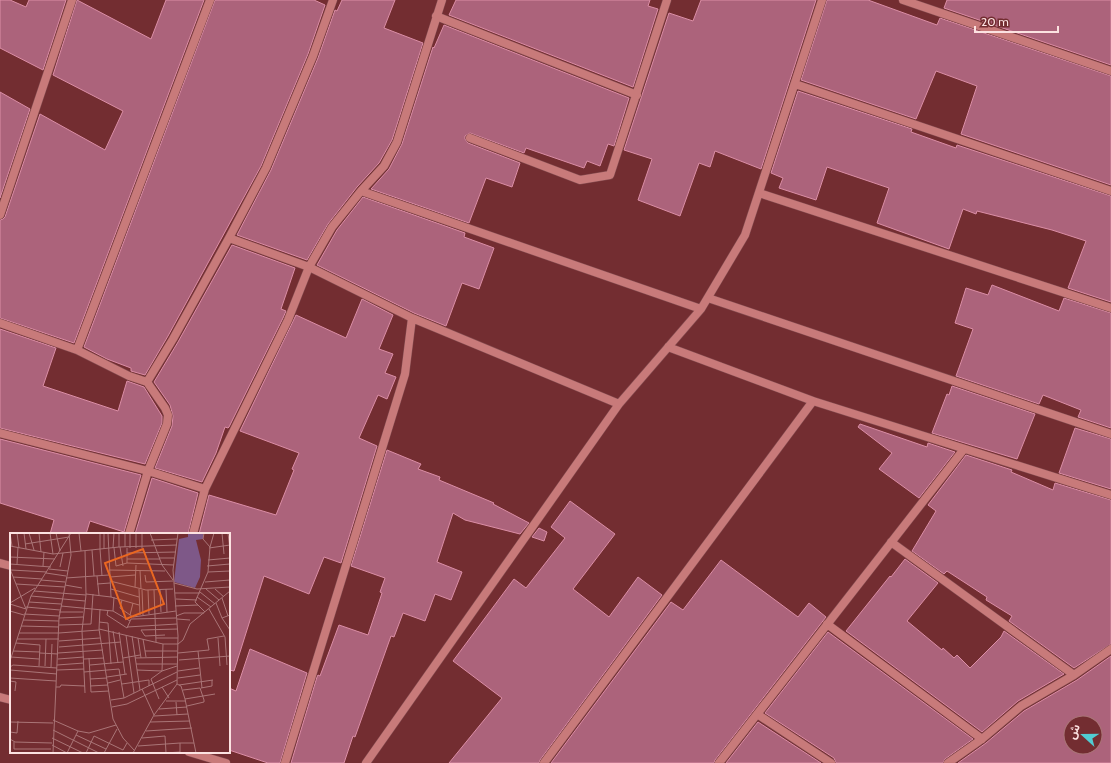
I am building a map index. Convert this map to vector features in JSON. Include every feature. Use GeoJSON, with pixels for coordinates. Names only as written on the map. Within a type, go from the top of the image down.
{"type":"FeatureCollection","features":[{"type":"Feature","properties":{"kind":"street"},"geometry":{"type":"LineString","coordinates":[[0,215],[72,0]]}},
{"type":"Feature","properties":{"kind":"street"},"geometry":{"type":"LineString","coordinates":[[77,350],[210,0]]}},
{"type":"Feature","properties":{"kind":"street"},"geometry":{"type":"LineString","coordinates":[[147,382],[173,339],[266,168],[313,56],[333,0]]}},
{"type":"Feature","properties":{"kind":"street"},"geometry":{"type":"LineString","coordinates":[[192,533],[205,489],[288,320],[309,267],[332,227],[361,191],[384,166],[398,142],[442,0]]}},
{"type":"Feature","properties":{"kind":"street"},"geometry":{"type":"LineString","coordinates":[[470,138],[580,180],[610,175],[666,0]]}},
{"type":"Feature","properties":{"kind":"street"},"geometry":{"type":"LineString","coordinates":[[366,763],[619,404],[702,309],[745,235],[822,0]]}},
{"type":"Feature","properties":{"kind":"street"},"geometry":{"type":"LineString","coordinates":[[903,0],[1111,70]]}},
{"type":"Feature","properties":{"kind":"street"},"geometry":{"type":"LineString","coordinates":[[436,16],[636,94]]}},
{"type":"Feature","properties":{"kind":"street"},"geometry":{"type":"LineString","coordinates":[[795,84],[1111,192]]}},
{"type":"Feature","properties":{"kind":"street"},"geometry":{"type":"LineString","coordinates":[[361,191],[702,309]]}},
{"type":"Feature","properties":{"kind":"street"},"geometry":{"type":"LineString","coordinates":[[759,193],[1111,308]]}},
{"type":"Feature","properties":{"kind":"street"},"geometry":{"type":"LineString","coordinates":[[229,238],[309,267],[412,318],[619,404]]}},
{"type":"Feature","properties":{"kind":"street"},"geometry":{"type":"LineString","coordinates":[[708,298],[1111,434]]}},
{"type":"Feature","properties":{"kind":"street"},"geometry":{"type":"LineString","coordinates":[[285,763],[405,374],[412,318]]}},
{"type":"Feature","properties":{"kind":"street"},"geometry":{"type":"LineString","coordinates":[[0,323],[77,350],[129,376],[147,382],[165,408],[168,415],[167,424],[148,471],[129,533]]}},
{"type":"Feature","properties":{"kind":"street"},"geometry":{"type":"LineString","coordinates":[[668,347],[813,401],[1111,495]]}},
{"type":"Feature","properties":{"kind":"street"},"geometry":{"type":"LineString","coordinates":[[544,763],[813,401]]}},
{"type":"Feature","properties":{"kind":"street"},"geometry":{"type":"LineString","coordinates":[[0,433],[148,471],[205,489]]}},
{"type":"Feature","properties":{"kind":"street"},"geometry":{"type":"LineString","coordinates":[[719,763],[964,449]]}},
{"type":"Feature","properties":{"kind":"street"},"geometry":{"type":"LineString","coordinates":[[891,542],[1074,675]]}},
{"type":"Feature","properties":{"kind":"street"},"geometry":{"type":"LineString","coordinates":[[0,562],[10,566]]}},
{"type":"Feature","properties":{"kind":"street"},"geometry":{"type":"LineString","coordinates":[[827,624],[982,739]]}},
{"type":"Feature","properties":{"kind":"street"},"geometry":{"type":"LineString","coordinates":[[948,763],[982,739],[1021,706],[1074,675],[1111,649]]}},
{"type":"Feature","properties":{"kind":"street"},"geometry":{"type":"LineString","coordinates":[[0,697],[10,700]]}},
{"type":"Feature","properties":{"kind":"street"},"geometry":{"type":"LineString","coordinates":[[757,714],[831,763]]}},
{"type":"Feature","properties":{"kind":"street"},"geometry":{"type":"LineString","coordinates":[[192,753],[226,763]]}},
{"type":"Feature","properties":{"kind":"building"},"geometry":{"type":"Polygon","coordinates":[[[0,0],[10,0],[26,7],[29,0],[66,0],[43,70],[0,48],[0,0]]]}},
{"type":"Feature","properties":{"kind":"building"},"geometry":{"type":"Polygon","coordinates":[[[77,0],[151,39],[166,0],[204,0],[74,343],[0,318],[0,220],[5,217],[40,114],[105,150],[123,111],[53,75],[77,0]]]}},
{"type":"Feature","properties":{"kind":"building"},"geometry":{"type":"Polygon","coordinates":[[[215,0],[314,0],[325,5],[308,54],[261,166],[145,375],[131,371],[131,368],[107,359],[84,347],[215,0]]]}},
{"type":"Feature","properties":{"kind":"building"},"geometry":{"type":"Polygon","coordinates":[[[342,0],[395,0],[384,28],[423,43],[392,140],[379,163],[357,187],[328,224],[307,260],[237,235],[271,170],[318,58],[335,10],[337,11],[342,0]]]}},
{"type":"Feature","properties":{"kind":"building"},"geometry":{"type":"Polygon","coordinates":[[[456,0],[650,0],[648,6],[658,9],[633,87],[449,15],[456,0]]]}},
{"type":"Feature","properties":{"kind":"building"},"geometry":{"type":"Polygon","coordinates":[[[701,0],[816,0],[761,169],[715,151],[710,167],[699,163],[680,216],[638,200],[652,159],[624,150],[669,13],[693,21],[701,0]]]}},
{"type":"Feature","properties":{"kind":"building"},"geometry":{"type":"Polygon","coordinates":[[[827,0],[868,0],[937,25],[940,18],[1111,76],[1111,185],[961,134],[977,86],[936,71],[916,119],[801,80],[827,0]]]}},
{"type":"Feature","properties":{"kind":"building"},"geometry":{"type":"Polygon","coordinates":[[[947,0],[1111,0],[1111,65],[944,8],[947,0]]]}},
{"type":"Feature","properties":{"kind":"building"},"geometry":{"type":"Polygon","coordinates":[[[444,25],[629,98],[614,146],[608,144],[600,166],[587,161],[584,168],[526,148],[524,153],[470,133],[465,136],[468,143],[520,163],[512,187],[486,178],[469,223],[371,189],[389,169],[402,144],[433,47],[434,48],[444,25]]]}},
{"type":"Feature","properties":{"kind":"building"},"geometry":{"type":"Polygon","coordinates":[[[798,91],[912,129],[911,132],[956,148],[957,145],[1111,196],[1111,302],[1068,288],[1086,241],[1052,230],[977,211],[976,214],[963,209],[949,249],[877,223],[889,188],[827,167],[816,200],[779,188],[783,178],[771,173],[798,91]]]}},
{"type":"Feature","properties":{"kind":"building"},"geometry":{"type":"Polygon","coordinates":[[[0,92],[30,109],[0,198],[0,92]]]}},
{"type":"Feature","properties":{"kind":"building"},"geometry":{"type":"Polygon","coordinates":[[[363,197],[465,233],[464,237],[494,248],[479,289],[462,283],[446,326],[414,313],[317,265],[337,230],[363,197]]]}},
{"type":"Feature","properties":{"kind":"building"},"geometry":{"type":"Polygon","coordinates":[[[232,245],[295,268],[281,309],[286,311],[283,318],[229,427],[225,427],[216,453],[202,482],[155,468],[172,426],[173,416],[170,405],[154,382],[232,245]]]}},
{"type":"Feature","properties":{"kind":"building"},"geometry":{"type":"Polygon","coordinates":[[[992,285],[1059,311],[1064,298],[1111,313],[1111,428],[1078,417],[1081,410],[1043,395],[1039,404],[956,376],[973,329],[955,323],[966,288],[988,295],[992,285]]]}},
{"type":"Feature","properties":{"kind":"building"},"geometry":{"type":"Polygon","coordinates":[[[362,299],[393,315],[379,349],[393,354],[385,373],[396,377],[387,399],[378,395],[359,438],[377,446],[341,563],[324,557],[309,594],[264,576],[234,671],[230,670],[230,533],[199,533],[209,495],[276,515],[294,470],[292,469],[299,453],[240,431],[296,315],[346,338],[362,299]]]}},
{"type":"Feature","properties":{"kind":"building"},"geometry":{"type":"Polygon","coordinates":[[[0,329],[56,348],[43,386],[118,411],[127,381],[144,387],[162,416],[162,423],[145,464],[0,428],[0,329]]]}},
{"type":"Feature","properties":{"kind":"building"},"geometry":{"type":"Polygon","coordinates":[[[952,386],[1035,414],[1017,459],[932,433],[947,394],[949,395],[952,386]]]}},
{"type":"Feature","properties":{"kind":"building"},"geometry":{"type":"Polygon","coordinates":[[[860,424],[927,447],[928,443],[955,452],[919,498],[879,469],[892,453],[858,427],[860,424]]]}},
{"type":"Feature","properties":{"kind":"building"},"geometry":{"type":"Polygon","coordinates":[[[1075,428],[1111,439],[1111,489],[1059,473],[1075,428]]]}},
{"type":"Feature","properties":{"kind":"building"},"geometry":{"type":"Polygon","coordinates":[[[0,439],[141,475],[124,532],[90,521],[86,533],[50,533],[54,520],[0,503],[0,439]]]}},
{"type":"Feature","properties":{"kind":"building"},"geometry":{"type":"Polygon","coordinates":[[[387,450],[421,464],[418,469],[440,477],[439,480],[494,503],[493,504],[529,523],[520,534],[465,520],[453,513],[437,562],[462,572],[451,600],[435,594],[425,621],[403,613],[394,637],[391,636],[355,737],[353,736],[344,763],[291,763],[317,677],[318,675],[320,676],[339,625],[368,635],[382,593],[380,592],[385,578],[351,566],[387,450]]]}},
{"type":"Feature","properties":{"kind":"building"},"geometry":{"type":"Polygon","coordinates":[[[966,455],[1012,470],[1011,472],[1053,490],[1055,483],[1111,500],[1111,644],[1074,668],[1009,621],[1012,616],[986,600],[987,597],[947,571],[944,574],[912,551],[936,511],[928,505],[966,455]]]}},
{"type":"Feature","properties":{"kind":"building"},"geometry":{"type":"Polygon","coordinates":[[[152,478],[198,493],[188,533],[135,533],[152,478]]]}},
{"type":"Feature","properties":{"kind":"building"},"geometry":{"type":"Polygon","coordinates":[[[570,501],[615,534],[573,589],[609,617],[638,577],[662,595],[539,763],[449,763],[502,698],[453,661],[514,579],[526,588],[565,538],[551,527],[570,501]]]}},
{"type":"Feature","properties":{"kind":"building"},"geometry":{"type":"Polygon","coordinates":[[[539,528],[547,532],[544,541],[532,537],[539,528]]]}},
{"type":"Feature","properties":{"kind":"building"},"geometry":{"type":"Polygon","coordinates":[[[905,559],[938,583],[907,621],[942,650],[943,648],[954,658],[957,655],[970,668],[1001,637],[1004,631],[1064,674],[1018,701],[982,732],[846,631],[905,559]]]}},
{"type":"Feature","properties":{"kind":"building"},"geometry":{"type":"Polygon","coordinates":[[[721,560],[798,617],[809,603],[826,617],[714,763],[551,763],[671,602],[683,610],[721,560]]]}},
{"type":"Feature","properties":{"kind":"building"},"geometry":{"type":"Polygon","coordinates":[[[828,632],[973,739],[945,759],[943,763],[836,763],[834,758],[765,713],[828,632]]]}},
{"type":"Feature","properties":{"kind":"building"},"geometry":{"type":"Polygon","coordinates":[[[250,649],[307,673],[280,763],[268,763],[230,750],[230,688],[236,691],[250,649]]]}},
{"type":"Feature","properties":{"kind":"building"},"geometry":{"type":"Polygon","coordinates":[[[1111,656],[1111,763],[958,763],[986,743],[1024,711],[1077,680],[1111,656]]]}},
{"type":"Feature","properties":{"kind":"building"},"geometry":{"type":"Polygon","coordinates":[[[758,722],[821,763],[726,763],[758,722]]]}}]}
